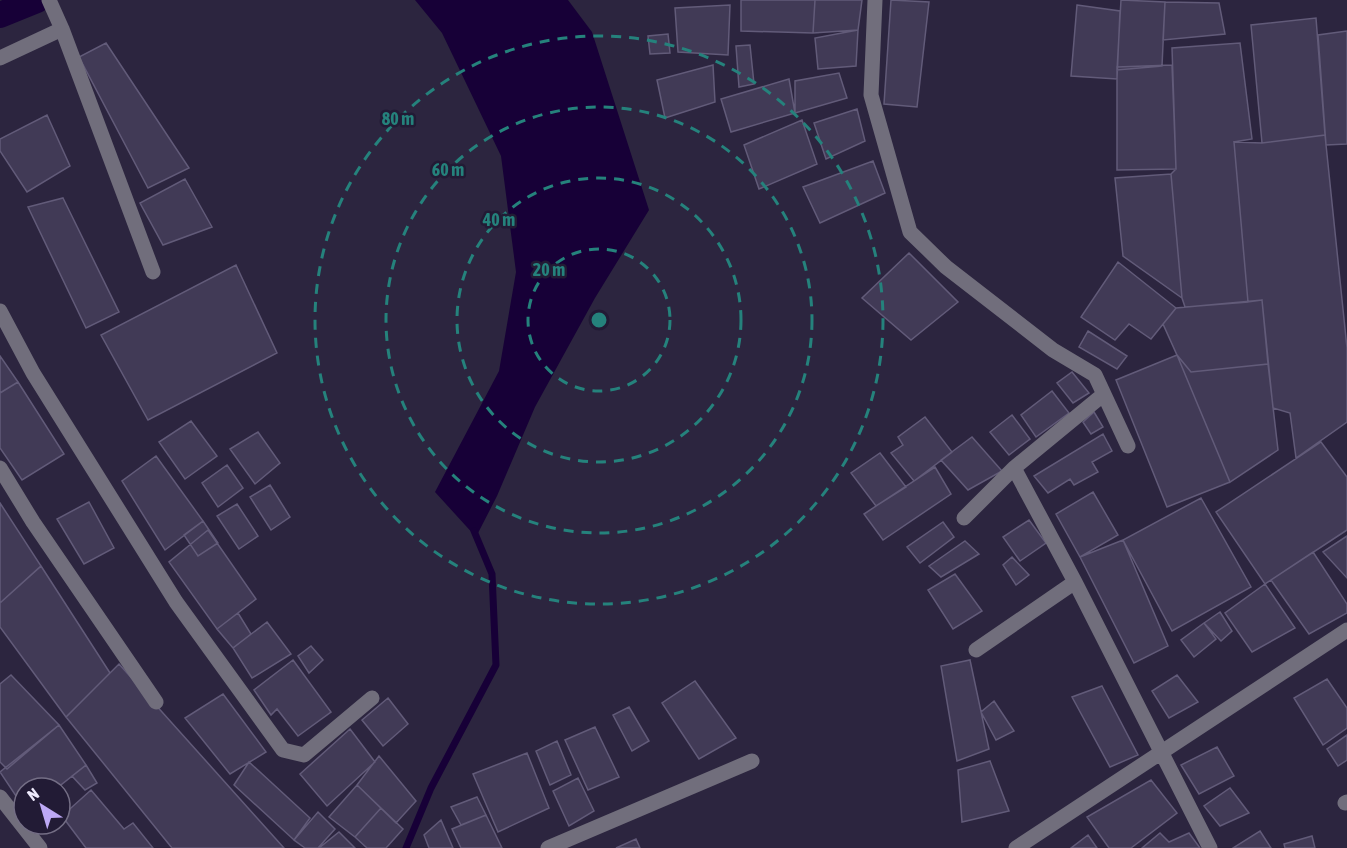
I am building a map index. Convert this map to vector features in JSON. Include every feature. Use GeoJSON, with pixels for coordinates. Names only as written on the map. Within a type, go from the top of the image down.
{"type":"FeatureCollection","features":[{"type":"Feature","properties":{"kind":"street"},"geometry":{"type":"LineString","coordinates":[[49,0],[153,272]]}},
{"type":"Feature","properties":{"kind":"street"},"geometry":{"type":"LineString","coordinates":[[875,0],[871,94],[910,232],[955,274],[1053,350],[1095,375],[1128,446]]}},
{"type":"Feature","properties":{"kind":"street"},"geometry":{"type":"LineString","coordinates":[[0,58],[62,29]]}},
{"type":"Feature","properties":{"kind":"street"},"geometry":{"type":"LineString","coordinates":[[0,311],[33,373],[176,602],[284,750],[304,755],[372,698]]}},
{"type":"Feature","properties":{"kind":"street"},"geometry":{"type":"LineString","coordinates":[[964,518],[1014,468],[1104,394]]}},
{"type":"Feature","properties":{"kind":"street"},"geometry":{"type":"LineString","coordinates":[[0,468],[33,522],[156,702]]}},
{"type":"Feature","properties":{"kind":"street"},"geometry":{"type":"LineString","coordinates":[[1014,468],[1076,582],[1210,848]]}},
{"type":"Feature","properties":{"kind":"street"},"geometry":{"type":"LineString","coordinates":[[976,650],[1076,582]]}},
{"type":"Feature","properties":{"kind":"street"},"geometry":{"type":"LineString","coordinates":[[1016,848],[1347,630]]}},
{"type":"Feature","properties":{"kind":"street"},"geometry":{"type":"LineString","coordinates":[[548,848],[752,761]]}},
{"type":"Feature","properties":{"kind":"street"},"geometry":{"type":"LineString","coordinates":[[0,797],[40,848]]}},
{"type":"Feature","properties":{"kind":"shaded area"},"geometry":{"type":"Polygon","coordinates":[[[415,0],[568,0],[592,32],[649,210],[595,298],[535,407],[497,496],[476,537],[435,492],[499,371],[516,272],[501,156],[442,33],[415,0]]]}},
{"type":"Feature","properties":{"kind":"building"},"geometry":{"type":"Polygon","coordinates":[[[741,0],[815,0],[813,33],[741,31],[741,0]]]}},
{"type":"Feature","properties":{"kind":"building"},"geometry":{"type":"Polygon","coordinates":[[[815,0],[862,0],[858,30],[813,33],[815,0]]]}},
{"type":"Feature","properties":{"kind":"building"},"geometry":{"type":"Polygon","coordinates":[[[891,0],[929,2],[917,107],[884,104],[891,0]]]}},
{"type":"Feature","properties":{"kind":"building"},"geometry":{"type":"Polygon","coordinates":[[[1121,0],[1165,2],[1162,66],[1117,70],[1121,0]]]}},
{"type":"Feature","properties":{"kind":"building"},"geometry":{"type":"Polygon","coordinates":[[[1165,2],[1219,3],[1225,34],[1163,40],[1165,2]]]}},
{"type":"Feature","properties":{"kind":"building"},"geometry":{"type":"Polygon","coordinates":[[[730,5],[728,55],[678,52],[675,8],[730,5]]]}},
{"type":"Feature","properties":{"kind":"building"},"geometry":{"type":"Polygon","coordinates":[[[1077,5],[1120,11],[1117,79],[1071,76],[1077,5]]]}},
{"type":"Feature","properties":{"kind":"building"},"geometry":{"type":"Polygon","coordinates":[[[1316,18],[1325,135],[1262,143],[1251,25],[1316,18]]]}},
{"type":"Feature","properties":{"kind":"building"},"geometry":{"type":"Polygon","coordinates":[[[858,30],[856,66],[818,69],[815,38],[858,30]]]}},
{"type":"Feature","properties":{"kind":"building"},"geometry":{"type":"Polygon","coordinates":[[[1347,31],[1347,144],[1326,145],[1318,35],[1347,31]]]}},
{"type":"Feature","properties":{"kind":"building"},"geometry":{"type":"Polygon","coordinates":[[[668,34],[670,53],[650,54],[648,36],[668,34]]]}},
{"type":"Feature","properties":{"kind":"building"},"geometry":{"type":"Polygon","coordinates":[[[106,43],[189,168],[148,188],[79,57],[106,43]]]}},
{"type":"Feature","properties":{"kind":"building"},"geometry":{"type":"Polygon","coordinates":[[[1240,43],[1252,139],[1234,142],[1248,302],[1185,307],[1182,298],[1171,174],[1176,169],[1172,48],[1240,43]]]}},
{"type":"Feature","properties":{"kind":"building"},"geometry":{"type":"Polygon","coordinates":[[[750,45],[754,84],[739,87],[736,46],[750,45]]]}},
{"type":"Feature","properties":{"kind":"building"},"geometry":{"type":"Polygon","coordinates":[[[713,65],[715,102],[665,118],[657,80],[713,65]]]}},
{"type":"Feature","properties":{"kind":"building"},"geometry":{"type":"Polygon","coordinates":[[[1172,65],[1176,169],[1117,170],[1117,67],[1172,65]]]}},
{"type":"Feature","properties":{"kind":"building"},"geometry":{"type":"Polygon","coordinates":[[[839,73],[847,98],[795,113],[795,81],[839,73]]]}},
{"type":"Feature","properties":{"kind":"building"},"geometry":{"type":"Polygon","coordinates":[[[789,79],[795,113],[731,132],[721,99],[789,79]]]}},
{"type":"Feature","properties":{"kind":"building"},"geometry":{"type":"Polygon","coordinates":[[[857,109],[865,141],[826,159],[814,123],[857,109]]]}},
{"type":"Feature","properties":{"kind":"building"},"geometry":{"type":"Polygon","coordinates":[[[47,115],[70,166],[27,192],[0,151],[0,139],[47,115]]]}},
{"type":"Feature","properties":{"kind":"building"},"geometry":{"type":"Polygon","coordinates":[[[802,120],[817,164],[759,189],[744,145],[802,120]]]}},
{"type":"Feature","properties":{"kind":"building"},"geometry":{"type":"Polygon","coordinates":[[[1325,135],[1347,348],[1347,422],[1296,458],[1290,413],[1273,408],[1262,300],[1248,302],[1234,142],[1262,143],[1325,135]]]}},
{"type":"Feature","properties":{"kind":"building"},"geometry":{"type":"Polygon","coordinates":[[[873,161],[885,193],[820,223],[803,187],[873,161]]]}},
{"type":"Feature","properties":{"kind":"building"},"geometry":{"type":"Polygon","coordinates":[[[1171,174],[1182,298],[1123,256],[1115,178],[1171,174]]]}},
{"type":"Feature","properties":{"kind":"building"},"geometry":{"type":"Polygon","coordinates":[[[185,179],[212,227],[163,245],[140,203],[185,179]]]}},
{"type":"Feature","properties":{"kind":"building"},"geometry":{"type":"Polygon","coordinates":[[[63,198],[119,312],[86,328],[28,207],[63,198]]]}},
{"type":"Feature","properties":{"kind":"building"},"geometry":{"type":"Polygon","coordinates":[[[909,253],[958,302],[911,340],[862,298],[909,253]]]}},
{"type":"Feature","properties":{"kind":"building"},"geometry":{"type":"Polygon","coordinates":[[[1118,262],[1176,308],[1151,339],[1129,324],[1115,340],[1081,317],[1118,262]]]}},
{"type":"Feature","properties":{"kind":"building"},"geometry":{"type":"Polygon","coordinates":[[[236,265],[277,353],[148,420],[101,335],[236,265]]]}},
{"type":"Feature","properties":{"kind":"building"},"geometry":{"type":"Polygon","coordinates":[[[1262,300],[1268,364],[1191,372],[1177,355],[1163,324],[1176,308],[1262,300]]]}},
{"type":"Feature","properties":{"kind":"building"},"geometry":{"type":"Polygon","coordinates":[[[1088,331],[1127,356],[1117,369],[1079,347],[1088,331]]]}},
{"type":"Feature","properties":{"kind":"building"},"geometry":{"type":"Polygon","coordinates":[[[1177,355],[1230,482],[1167,507],[1116,380],[1177,355]]]}},
{"type":"Feature","properties":{"kind":"building"},"geometry":{"type":"Polygon","coordinates":[[[1177,355],[1191,372],[1268,364],[1278,450],[1230,482],[1177,355]]]}},
{"type":"Feature","properties":{"kind":"building"},"geometry":{"type":"Polygon","coordinates":[[[0,356],[18,382],[0,393],[0,356]]]}},
{"type":"Feature","properties":{"kind":"building"},"geometry":{"type":"Polygon","coordinates":[[[1072,372],[1089,393],[1073,403],[1057,383],[1072,372]]]}},
{"type":"Feature","properties":{"kind":"building"},"geometry":{"type":"Polygon","coordinates":[[[18,382],[64,454],[22,480],[0,448],[0,393],[18,382]]]}},
{"type":"Feature","properties":{"kind":"building"},"geometry":{"type":"Polygon","coordinates":[[[1052,391],[1069,413],[1036,437],[1021,415],[1052,391]]]}},
{"type":"Feature","properties":{"kind":"building"},"geometry":{"type":"Polygon","coordinates":[[[1094,412],[1103,427],[1091,434],[1083,422],[1094,412]]]}},
{"type":"Feature","properties":{"kind":"building"},"geometry":{"type":"Polygon","coordinates":[[[1012,415],[1030,439],[1009,455],[990,432],[1012,415]]]}},
{"type":"Feature","properties":{"kind":"building"},"geometry":{"type":"Polygon","coordinates":[[[925,417],[952,452],[914,481],[891,453],[903,445],[898,437],[925,417]]]}},
{"type":"Feature","properties":{"kind":"building"},"geometry":{"type":"Polygon","coordinates":[[[191,421],[217,456],[185,479],[159,442],[191,421]]]}},
{"type":"Feature","properties":{"kind":"building"},"geometry":{"type":"Polygon","coordinates":[[[258,432],[280,463],[255,484],[230,449],[258,432]]]}},
{"type":"Feature","properties":{"kind":"building"},"geometry":{"type":"Polygon","coordinates":[[[1103,434],[1112,451],[1092,462],[1098,472],[1074,485],[1070,479],[1048,493],[1034,476],[1103,434]]]}},
{"type":"Feature","properties":{"kind":"building"},"geometry":{"type":"Polygon","coordinates":[[[972,437],[1002,471],[968,490],[941,460],[972,437]]]}},
{"type":"Feature","properties":{"kind":"building"},"geometry":{"type":"Polygon","coordinates":[[[1321,442],[1347,477],[1347,530],[1265,584],[1216,512],[1321,442]]]}},
{"type":"Feature","properties":{"kind":"building"},"geometry":{"type":"Polygon","coordinates":[[[880,453],[906,487],[876,506],[851,473],[880,453]]]}},
{"type":"Feature","properties":{"kind":"building"},"geometry":{"type":"Polygon","coordinates":[[[156,456],[203,521],[165,550],[122,481],[156,456]]]}},
{"type":"Feature","properties":{"kind":"building"},"geometry":{"type":"Polygon","coordinates":[[[227,465],[243,488],[218,507],[202,483],[227,465]]]}},
{"type":"Feature","properties":{"kind":"building"},"geometry":{"type":"Polygon","coordinates":[[[935,467],[951,494],[883,540],[864,514],[935,467]]]}},
{"type":"Feature","properties":{"kind":"building"},"geometry":{"type":"Polygon","coordinates":[[[270,485],[290,517],[271,530],[250,497],[270,485]]]}},
{"type":"Feature","properties":{"kind":"building"},"geometry":{"type":"Polygon","coordinates":[[[1093,492],[1118,535],[1080,557],[1056,514],[1093,492]]]}},
{"type":"Feature","properties":{"kind":"building"},"geometry":{"type":"Polygon","coordinates":[[[1201,498],[1251,587],[1172,631],[1123,540],[1201,498]]]}},
{"type":"Feature","properties":{"kind":"building"},"geometry":{"type":"Polygon","coordinates":[[[89,502],[114,548],[84,564],[57,519],[89,502]]]}},
{"type":"Feature","properties":{"kind":"building"},"geometry":{"type":"Polygon","coordinates":[[[0,503],[41,566],[0,603],[0,503]]]}},
{"type":"Feature","properties":{"kind":"building"},"geometry":{"type":"Polygon","coordinates":[[[237,504],[258,536],[239,549],[217,516],[237,504]]]}},
{"type":"Feature","properties":{"kind":"building"},"geometry":{"type":"Polygon","coordinates":[[[1029,520],[1046,543],[1020,561],[1003,537],[1029,520]]]}},
{"type":"Feature","properties":{"kind":"building"},"geometry":{"type":"Polygon","coordinates":[[[203,521],[218,543],[198,556],[184,535],[203,521]]]}},
{"type":"Feature","properties":{"kind":"building"},"geometry":{"type":"Polygon","coordinates":[[[943,522],[954,537],[920,563],[907,547],[943,522]]]}},
{"type":"Feature","properties":{"kind":"building"},"geometry":{"type":"Polygon","coordinates":[[[208,530],[256,599],[217,629],[169,562],[208,530]]]}},
{"type":"Feature","properties":{"kind":"building"},"geometry":{"type":"Polygon","coordinates":[[[1347,536],[1347,578],[1323,552],[1347,536]]]}},
{"type":"Feature","properties":{"kind":"building"},"geometry":{"type":"Polygon","coordinates":[[[1123,540],[1168,646],[1134,663],[1080,557],[1123,540]]]}},
{"type":"Feature","properties":{"kind":"building"},"geometry":{"type":"Polygon","coordinates":[[[965,541],[979,554],[941,577],[929,566],[965,541]]]}},
{"type":"Feature","properties":{"kind":"building"},"geometry":{"type":"Polygon","coordinates":[[[1313,552],[1347,604],[1347,613],[1309,634],[1271,580],[1313,552]]]}},
{"type":"Feature","properties":{"kind":"building"},"geometry":{"type":"Polygon","coordinates":[[[1012,557],[1029,575],[1016,585],[1003,565],[1012,557]]]}},
{"type":"Feature","properties":{"kind":"building"},"geometry":{"type":"Polygon","coordinates":[[[41,566],[110,673],[66,717],[0,627],[0,603],[41,566]]]}},
{"type":"Feature","properties":{"kind":"building"},"geometry":{"type":"Polygon","coordinates":[[[955,574],[982,611],[953,629],[928,590],[955,574]]]}},
{"type":"Feature","properties":{"kind":"building"},"geometry":{"type":"Polygon","coordinates":[[[1265,584],[1295,628],[1252,652],[1225,613],[1265,584]]]}},
{"type":"Feature","properties":{"kind":"building"},"geometry":{"type":"Polygon","coordinates":[[[1220,612],[1232,631],[1221,641],[1204,623],[1220,612]]]}},
{"type":"Feature","properties":{"kind":"building"},"geometry":{"type":"Polygon","coordinates":[[[238,613],[251,634],[233,648],[217,629],[238,613]]]}},
{"type":"Feature","properties":{"kind":"building"},"geometry":{"type":"Polygon","coordinates":[[[267,622],[291,654],[252,678],[233,648],[267,622]]]}},
{"type":"Feature","properties":{"kind":"building"},"geometry":{"type":"Polygon","coordinates":[[[1204,623],[1216,639],[1194,657],[1181,640],[1204,623]]]}},
{"type":"Feature","properties":{"kind":"building"},"geometry":{"type":"Polygon","coordinates":[[[311,646],[323,660],[309,673],[298,656],[311,646]]]}},
{"type":"Feature","properties":{"kind":"building"},"geometry":{"type":"Polygon","coordinates":[[[293,660],[331,712],[298,736],[277,709],[271,715],[254,690],[293,660]]]}},
{"type":"Feature","properties":{"kind":"building"},"geometry":{"type":"Polygon","coordinates":[[[970,660],[989,749],[957,761],[941,666],[970,660]]]}},
{"type":"Feature","properties":{"kind":"building"},"geometry":{"type":"Polygon","coordinates":[[[119,664],[284,848],[172,848],[66,717],[119,664]]]}},
{"type":"Feature","properties":{"kind":"building"},"geometry":{"type":"Polygon","coordinates":[[[11,675],[59,725],[7,769],[0,762],[0,684],[11,675]]]}},
{"type":"Feature","properties":{"kind":"building"},"geometry":{"type":"Polygon","coordinates":[[[1177,675],[1198,702],[1169,718],[1152,691],[1177,675]]]}},
{"type":"Feature","properties":{"kind":"building"},"geometry":{"type":"Polygon","coordinates":[[[1327,679],[1347,708],[1347,728],[1323,745],[1294,698],[1327,679]]]}},
{"type":"Feature","properties":{"kind":"building"},"geometry":{"type":"Polygon","coordinates":[[[695,681],[736,738],[699,759],[662,703],[695,681]]]}},
{"type":"Feature","properties":{"kind":"building"},"geometry":{"type":"Polygon","coordinates":[[[1102,686],[1138,755],[1110,767],[1072,697],[1102,686]]]}},
{"type":"Feature","properties":{"kind":"building"},"geometry":{"type":"Polygon","coordinates":[[[223,694],[266,752],[230,774],[185,718],[223,694]]]}},
{"type":"Feature","properties":{"kind":"building"},"geometry":{"type":"Polygon","coordinates":[[[388,698],[408,724],[383,746],[362,720],[388,698]]]}},
{"type":"Feature","properties":{"kind":"building"},"geometry":{"type":"Polygon","coordinates":[[[994,701],[1014,731],[996,740],[981,712],[994,701]]]}},
{"type":"Feature","properties":{"kind":"building"},"geometry":{"type":"Polygon","coordinates":[[[629,707],[649,741],[632,751],[613,715],[629,707]]]}},
{"type":"Feature","properties":{"kind":"building"},"geometry":{"type":"Polygon","coordinates":[[[59,725],[86,765],[72,776],[12,776],[12,790],[0,772],[59,725]]]}},
{"type":"Feature","properties":{"kind":"building"},"geometry":{"type":"Polygon","coordinates":[[[595,727],[619,777],[588,790],[565,740],[595,727]]]}},
{"type":"Feature","properties":{"kind":"building"},"geometry":{"type":"Polygon","coordinates":[[[350,729],[375,762],[327,806],[300,774],[350,729]]]}},
{"type":"Feature","properties":{"kind":"building"},"geometry":{"type":"Polygon","coordinates":[[[1347,735],[1347,760],[1338,766],[1327,749],[1347,735]]]}},
{"type":"Feature","properties":{"kind":"building"},"geometry":{"type":"Polygon","coordinates":[[[557,741],[571,775],[550,785],[536,751],[557,741]]]}},
{"type":"Feature","properties":{"kind":"building"},"geometry":{"type":"Polygon","coordinates":[[[1217,747],[1234,776],[1199,794],[1181,765],[1217,747]]]}},
{"type":"Feature","properties":{"kind":"building"},"geometry":{"type":"Polygon","coordinates":[[[527,753],[549,808],[498,832],[473,774],[527,753]]]}},
{"type":"Feature","properties":{"kind":"building"},"geometry":{"type":"Polygon","coordinates":[[[379,756],[416,801],[396,823],[357,785],[379,756]]]}},
{"type":"Feature","properties":{"kind":"building"},"geometry":{"type":"Polygon","coordinates":[[[990,761],[1009,811],[962,822],[958,770],[990,761]]]}},
{"type":"Feature","properties":{"kind":"building"},"geometry":{"type":"Polygon","coordinates":[[[249,762],[310,818],[294,840],[234,785],[249,762]]]}},
{"type":"Feature","properties":{"kind":"building"},"geometry":{"type":"Polygon","coordinates":[[[86,765],[97,783],[85,790],[72,776],[86,765]]]}},
{"type":"Feature","properties":{"kind":"building"},"geometry":{"type":"Polygon","coordinates":[[[578,778],[594,811],[569,826],[553,791],[578,778]]]}},
{"type":"Feature","properties":{"kind":"building"},"geometry":{"type":"Polygon","coordinates":[[[1151,780],[1177,813],[1131,848],[1109,848],[1087,817],[1151,780]]]}},
{"type":"Feature","properties":{"kind":"building"},"geometry":{"type":"Polygon","coordinates":[[[357,785],[381,808],[355,837],[329,817],[357,785]]]}},
{"type":"Feature","properties":{"kind":"building"},"geometry":{"type":"Polygon","coordinates":[[[1230,788],[1249,813],[1220,826],[1204,806],[1230,788]]]}},
{"type":"Feature","properties":{"kind":"building"},"geometry":{"type":"Polygon","coordinates":[[[91,790],[124,829],[133,823],[153,848],[86,848],[72,829],[72,807],[91,790]]]}},
{"type":"Feature","properties":{"kind":"building"},"geometry":{"type":"Polygon","coordinates":[[[477,797],[486,815],[461,825],[451,807],[477,797]]]}},
{"type":"Feature","properties":{"kind":"building"},"geometry":{"type":"Polygon","coordinates":[[[381,808],[403,829],[386,848],[367,848],[355,837],[381,808]]]}},
{"type":"Feature","properties":{"kind":"building"},"geometry":{"type":"Polygon","coordinates":[[[318,812],[335,829],[318,848],[305,848],[294,840],[318,812]]]}},
{"type":"Feature","properties":{"kind":"building"},"geometry":{"type":"Polygon","coordinates":[[[486,815],[502,848],[461,848],[452,829],[486,815]]]}},
{"type":"Feature","properties":{"kind":"building"},"geometry":{"type":"Polygon","coordinates":[[[441,820],[453,848],[429,848],[424,835],[441,820]]]}},
{"type":"Feature","properties":{"kind":"building"},"geometry":{"type":"Polygon","coordinates":[[[1260,831],[1271,848],[1233,848],[1260,831]]]}},
{"type":"Feature","properties":{"kind":"building"},"geometry":{"type":"Polygon","coordinates":[[[339,832],[355,848],[319,848],[339,832]]]}},
{"type":"Feature","properties":{"kind":"building"},"geometry":{"type":"Polygon","coordinates":[[[1160,833],[1169,842],[1189,833],[1200,848],[1142,848],[1160,833]]]}},
{"type":"Feature","properties":{"kind":"building"},"geometry":{"type":"Polygon","coordinates":[[[1088,835],[1097,848],[1071,848],[1088,835]]]}},
{"type":"Feature","properties":{"kind":"building"},"geometry":{"type":"Polygon","coordinates":[[[1312,836],[1315,848],[1285,848],[1284,844],[1312,836]]]}},
{"type":"Feature","properties":{"kind":"building"},"geometry":{"type":"Polygon","coordinates":[[[636,839],[640,848],[616,848],[636,839]]]}},
{"type":"Feature","properties":{"kind":"waterway"},"geometry":{"type":"LineString","coordinates":[[0,15],[37,0]]}},
{"type":"Feature","properties":{"kind":"waterway"},"geometry":{"type":"LineString","coordinates":[[406,848],[431,788],[496,665],[492,574],[474,531]]}}]}
